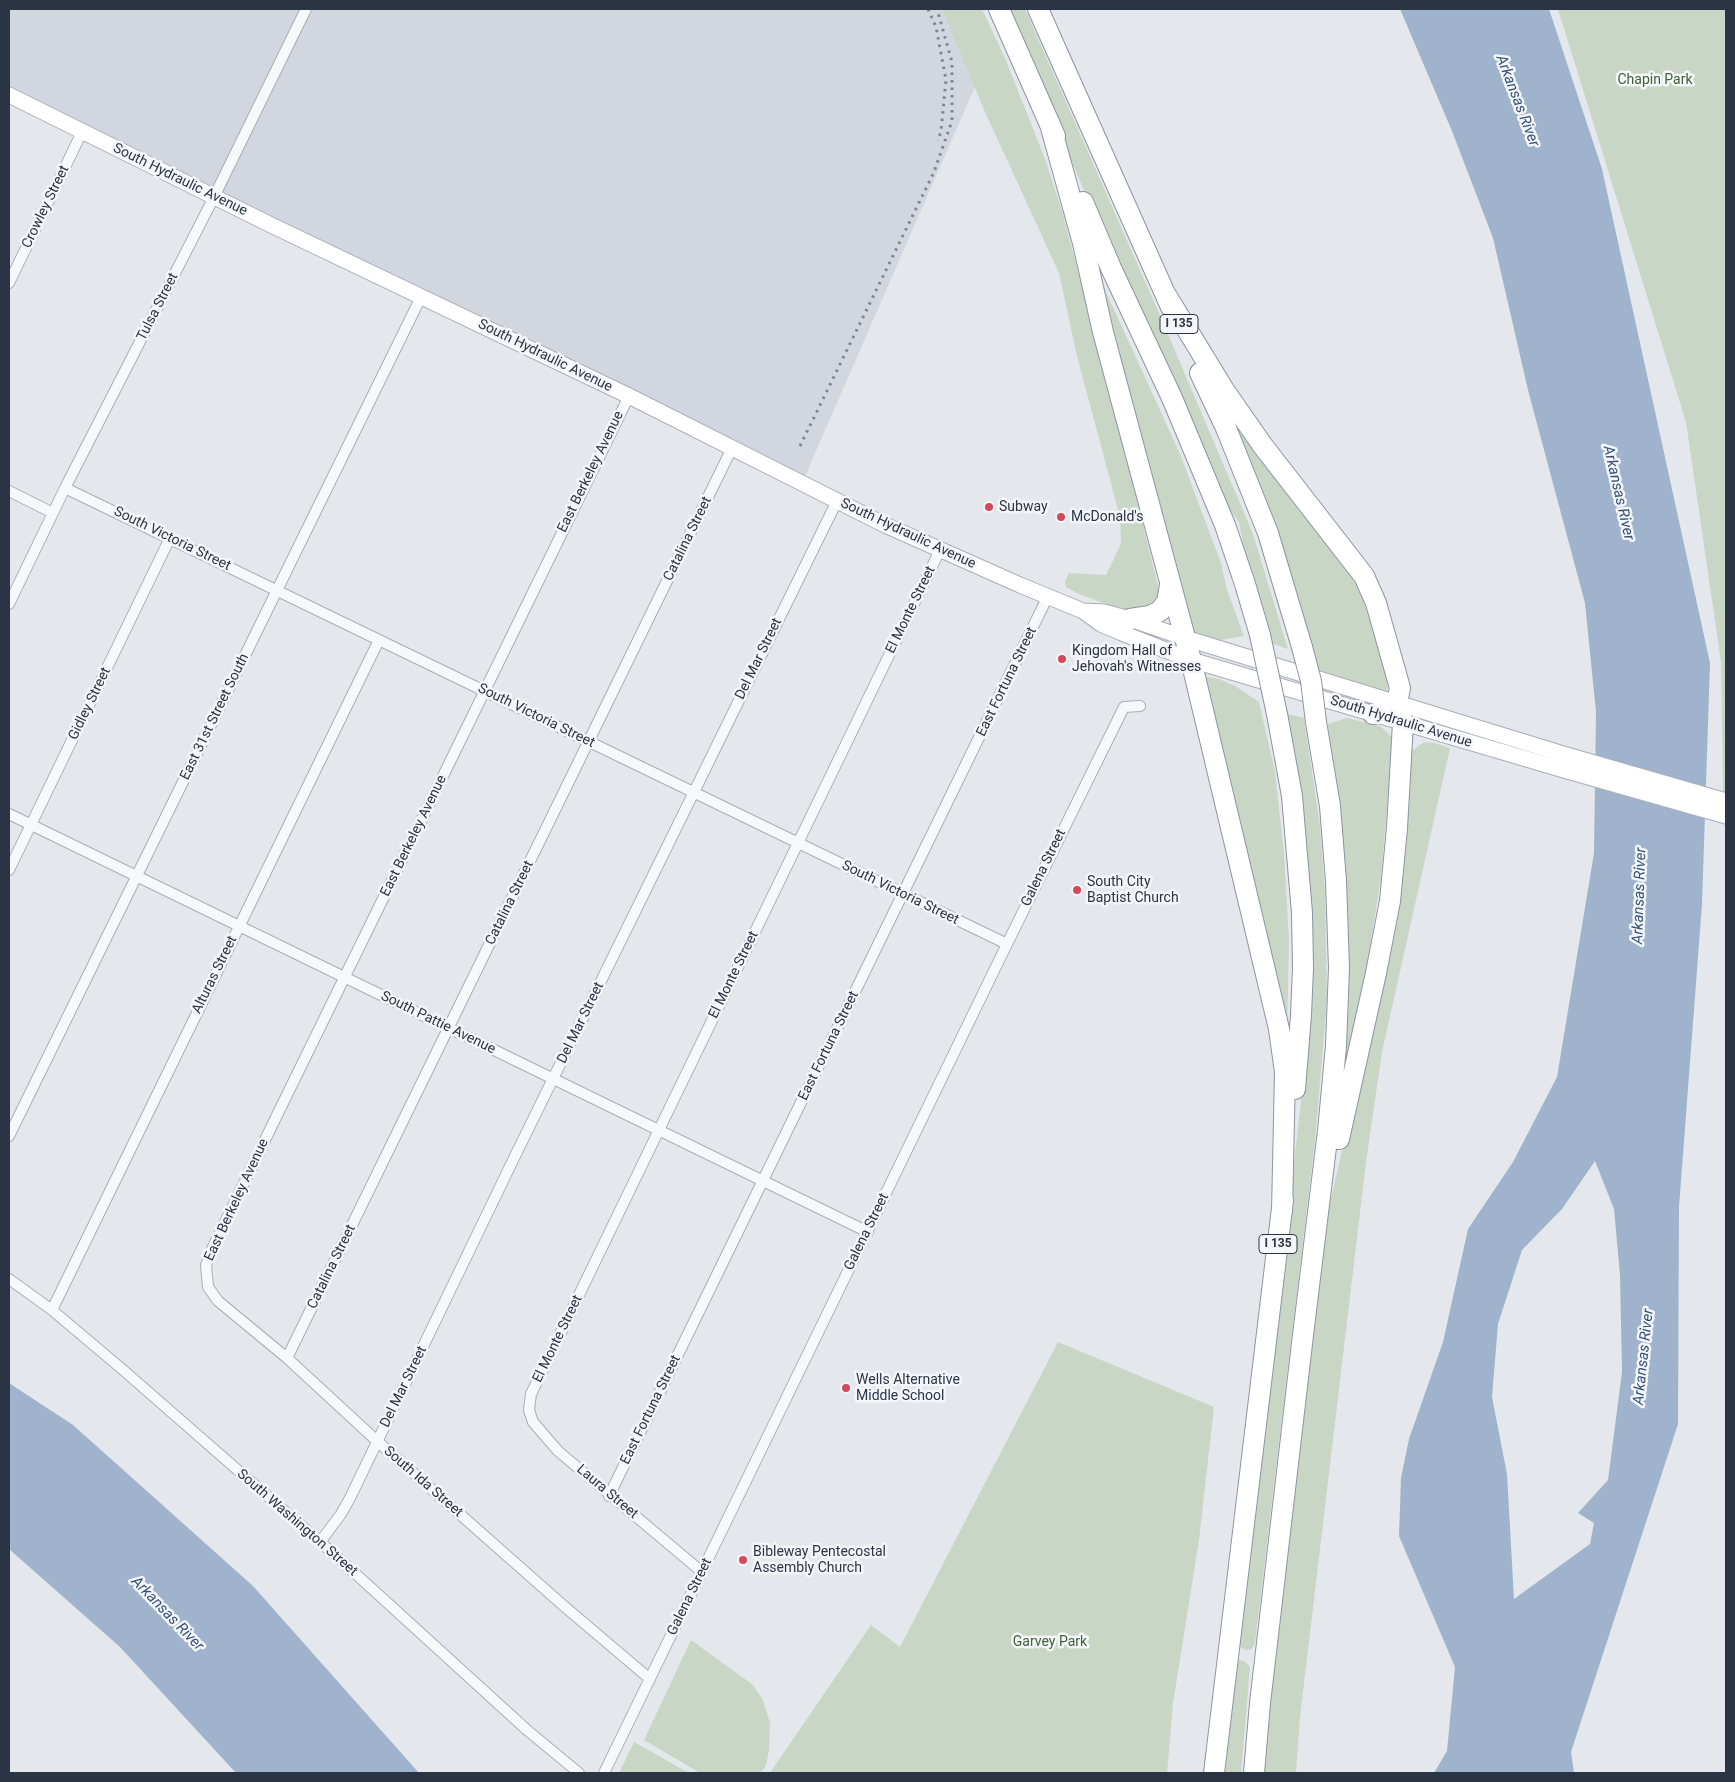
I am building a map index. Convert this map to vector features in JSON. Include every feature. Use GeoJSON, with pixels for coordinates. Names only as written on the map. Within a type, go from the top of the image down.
{"type":"FeatureCollection","features":[{"type":"Feature","properties":{"kind":"highway","name":"I 135"},"geometry":{"type":"LineString","coordinates":[[999,9],[1111,268],[1172,398],[1224,525],[1260,634],[1292,796],[1299,867],[1303,968],[1298,1066],[1214,1773]]}},
{"type":"Feature","properties":{"kind":"highway","name":"I 135"},"geometry":{"type":"LineString","coordinates":[[1038,9],[1226,428],[1268,533],[1302,647],[1310,681],[1330,806],[1336,881],[1339,968],[1336,1046],[1261,1694],[1254,1773]]}},
{"type":"Feature","properties":{"kind":"highway"},"geometry":{"type":"LineString","coordinates":[[1050,124],[1083,243],[1103,332],[1191,660],[1279,1029],[1285,1072],[1282,1212]]}},
{"type":"Feature","properties":{"kind":"highway"},"geometry":{"type":"LineString","coordinates":[[1166,295],[1224,390],[1263,446],[1364,576],[1376,603],[1400,688],[1397,703],[1403,723],[1390,901],[1376,973],[1314,1248]]}},
{"type":"Feature","properties":{"kind":"highway"},"geometry":{"type":"LineString","coordinates":[[1130,619],[1150,616],[1160,611],[1167,602],[1170,585]]}},
{"type":"Feature","properties":{"kind":"highway"},"geometry":{"type":"LineString","coordinates":[[1373,714],[1390,711],[1397,703]]}},
{"type":"Feature","properties":{"kind":"street","name":"Tulsa Street"},"geometry":{"type":"LineString","coordinates":[[9,604],[306,9]]}},
{"type":"Feature","properties":{"kind":"street","name":"South Hydraulic Avenue"},"geometry":{"type":"LineString","coordinates":[[9,95],[629,396],[837,501],[940,550],[1083,611],[1101,624],[1191,660],[1726,816]]}},
{"type":"Feature","properties":{"kind":"street","name":"Crowley Street"},"geometry":{"type":"LineString","coordinates":[[9,283],[82,132]]}},
{"type":"Feature","properties":{"kind":"street","name":"East 31st Street South"},"geometry":{"type":"LineString","coordinates":[[9,1136],[421,296]]}},
{"type":"Feature","properties":{"kind":"street","name":"East Berkeley Avenue"},"geometry":{"type":"LineString","coordinates":[[206,1277],[208,1258],[629,396]]}},
{"type":"Feature","properties":{"kind":"street","name":"Catalina Street"},"geometry":{"type":"LineString","coordinates":[[287,1358],[732,448]]}},
{"type":"Feature","properties":{"kind":"street","name":"South Victoria Street"},"geometry":{"type":"LineString","coordinates":[[66,488],[1006,944]]}},
{"type":"Feature","properties":{"kind":"street"},"geometry":{"type":"LineString","coordinates":[[9,491],[53,513]]}},
{"type":"Feature","properties":{"kind":"street","name":"Del Mar Street"},"geometry":{"type":"LineString","coordinates":[[320,1542],[341,1514],[377,1442],[837,501]]}},
{"type":"Feature","properties":{"kind":"street","name":"Gidley Street"},"geometry":{"type":"LineString","coordinates":[[9,870],[170,538]]}},
{"type":"Feature","properties":{"kind":"street","name":"El Monte Street"},"geometry":{"type":"LineString","coordinates":[[530,1401],[531,1394],[541,1372],[940,550]]}},
{"type":"Feature","properties":{"kind":"street","name":"East Fortuna Street"},"geometry":{"type":"LineString","coordinates":[[609,1496],[1048,596]]}},
{"type":"Feature","properties":{"kind":"street","name":"South Hydraulic Avenue"},"geometry":{"type":"LineString","coordinates":[[1083,611],[1104,612],[1130,619],[1184,638],[1562,754],[1726,801]]}},
{"type":"Feature","properties":{"kind":"street","name":"Alturas Street"},"geometry":{"type":"LineString","coordinates":[[52,1310],[380,640]]}},
{"type":"Feature","properties":{"kind":"street","name":"Galena Street"},"geometry":{"type":"LineString","coordinates":[[604,1773],[1006,944],[1124,707],[1140,706]]}},
{"type":"Feature","properties":{"kind":"street","name":"South Pattie Avenue"},"geometry":{"type":"LineString","coordinates":[[9,814],[868,1232]]}},
{"type":"Feature","properties":{"kind":"street","name":"South Ida Street"},"geometry":{"type":"LineString","coordinates":[[206,1277],[208,1287],[218,1301],[287,1358],[377,1442],[564,1607],[650,1679]]}},
{"type":"Feature","properties":{"kind":"street","name":"South Washington Street"},"geometry":{"type":"LineString","coordinates":[[9,1280],[52,1310],[320,1542],[522,1725],[579,1773]]}},
{"type":"Feature","properties":{"kind":"street","name":"Laura Street"},"geometry":{"type":"LineString","coordinates":[[530,1401],[530,1416],[558,1451],[609,1496],[702,1572]]}},
{"type":"Feature","properties":{"kind":"shaded area"},"geometry":{"type":"Polygon","coordinates":[[[9,9],[948,9],[977,82],[802,483],[9,96],[9,9]]]}},
{"type":"Feature","properties":{"kind":"green space"},"geometry":{"type":"Polygon","coordinates":[[[942,9],[982,9],[1005,58],[1045,159],[1062,211],[1113,401],[1158,586],[1159,594],[1155,603],[1149,609],[1125,611],[1079,594],[1066,587],[1065,581],[1069,573],[1106,575],[1121,544],[1120,517],[1077,356],[1059,273],[985,112],[942,9]]]}},
{"type":"Feature","properties":{"kind":"green space"},"geometry":{"type":"Polygon","coordinates":[[[1004,9],[1025,9],[1159,313],[1253,534],[1288,649],[1268,642],[1248,570],[1239,522],[1219,496],[1004,9]]]}},
{"type":"Feature","properties":{"kind":"green space","name":"Chapin Park"},"geometry":{"type":"Polygon","coordinates":[[[1558,9],[1726,9],[1726,795],[1723,794],[1721,662],[1686,422],[1558,9]]]}},
{"type":"Feature","properties":{"kind":"green space"},"geometry":{"type":"Polygon","coordinates":[[[1096,270],[1180,454],[1221,563],[1227,590],[1244,636],[1215,641],[1189,634],[1096,270]]]}},
{"type":"Feature","properties":{"kind":"green space"},"geometry":{"type":"Polygon","coordinates":[[[1234,425],[1344,564],[1357,587],[1378,637],[1388,682],[1387,692],[1317,674],[1234,425]]]}},
{"type":"Feature","properties":{"kind":"green space"},"geometry":{"type":"Polygon","coordinates":[[[1201,676],[1219,679],[1235,686],[1259,702],[1275,772],[1284,853],[1289,940],[1287,1035],[1201,676]]]}},
{"type":"Feature","properties":{"kind":"green space"},"geometry":{"type":"Polygon","coordinates":[[[1284,713],[1304,718],[1320,826],[1325,892],[1327,1001],[1315,1140],[1255,1643],[1252,1649],[1245,1650],[1239,1646],[1304,1075],[1284,713]]]}},
{"type":"Feature","properties":{"kind":"green space"},"geometry":{"type":"Polygon","coordinates":[[[1347,718],[1380,726],[1393,738],[1381,877],[1368,959],[1347,1062],[1344,1060],[1347,961],[1346,868],[1328,724],[1347,718]]]}},
{"type":"Feature","properties":{"kind":"green space"},"geometry":{"type":"Polygon","coordinates":[[[1424,742],[1450,748],[1382,1052],[1366,1162],[1300,1717],[1296,1773],[1263,1773],[1266,1722],[1325,1224],[1371,1027],[1410,752],[1424,742]]]}},
{"type":"Feature","properties":{"kind":"green space","name":"Garvey Park"},"geometry":{"type":"Polygon","coordinates":[[[1058,1342],[1214,1407],[1199,1540],[1173,1703],[1167,1773],[770,1773],[871,1625],[900,1647],[1058,1342]]]}},
{"type":"Feature","properties":{"kind":"green space"},"geometry":{"type":"Polygon","coordinates":[[[691,1640],[753,1685],[763,1700],[770,1723],[769,1750],[766,1766],[760,1773],[700,1773],[644,1740],[691,1640]]]}},
{"type":"Feature","properties":{"kind":"green space"},"geometry":{"type":"Polygon","coordinates":[[[1240,1660],[1250,1667],[1241,1773],[1221,1773],[1236,1662],[1240,1660]]]}},
{"type":"Feature","properties":{"kind":"green space"},"geometry":{"type":"Polygon","coordinates":[[[634,1742],[689,1773],[619,1773],[634,1742]]]}},
{"type":"Feature","properties":{"kind":"water","name":"Arkansas River"},"geometry":{"type":"Polygon","coordinates":[[[1400,9],[1549,9],[1602,169],[1710,663],[1702,904],[1679,1207],[1678,1424],[1571,1752],[1574,1773],[1434,1773],[1447,1751],[1455,1667],[1399,1536],[1401,1478],[1409,1439],[1443,1342],[1468,1229],[1513,1162],[1557,1077],[1594,853],[1596,712],[1585,603],[1528,390],[1493,238],[1452,131],[1400,9]],[[1595,1161],[1562,1209],[1522,1250],[1498,1324],[1492,1397],[1507,1474],[1514,1599],[1590,1544],[1594,1523],[1578,1513],[1608,1480],[1622,1372],[1620,1275],[1614,1209],[1595,1161]]]}},
{"type":"Feature","properties":{"kind":"water","name":"Arkansas River"},"geometry":{"type":"Polygon","coordinates":[[[9,1383],[73,1425],[253,1586],[419,1773],[236,1773],[120,1647],[9,1549],[9,1383]]]}},
{"type":"Feature","properties":{"kind":"railway"},"geometry":{"type":"LineString","coordinates":[[928,9],[936,27],[946,80],[941,131],[938,141]]}},
{"type":"Feature","properties":{"kind":"railway"},"geometry":{"type":"LineString","coordinates":[[800,446],[934,172],[952,121],[952,62],[937,9]]}},
{"type":"Feature","properties":{"kind":"place","name":"Subway"},"geometry":{"type":"Point","coordinates":[989,507]}},
{"type":"Feature","properties":{"kind":"place","name":"McDonald's"},"geometry":{"type":"Point","coordinates":[1061,517]}},
{"type":"Feature","properties":{"kind":"place","name":"Kingdom Hall of Jehovah's Witnesses"},"geometry":{"type":"Point","coordinates":[1062,659]}},
{"type":"Feature","properties":{"kind":"place","name":"South City Baptist Church"},"geometry":{"type":"Point","coordinates":[1077,890]}},
{"type":"Feature","properties":{"kind":"place","name":"Wells Alternative Middle School"},"geometry":{"type":"Point","coordinates":[846,1388]}},
{"type":"Feature","properties":{"kind":"place","name":"Bibleway Pentecostal Assembly Church"},"geometry":{"type":"Point","coordinates":[743,1560]}}]}
